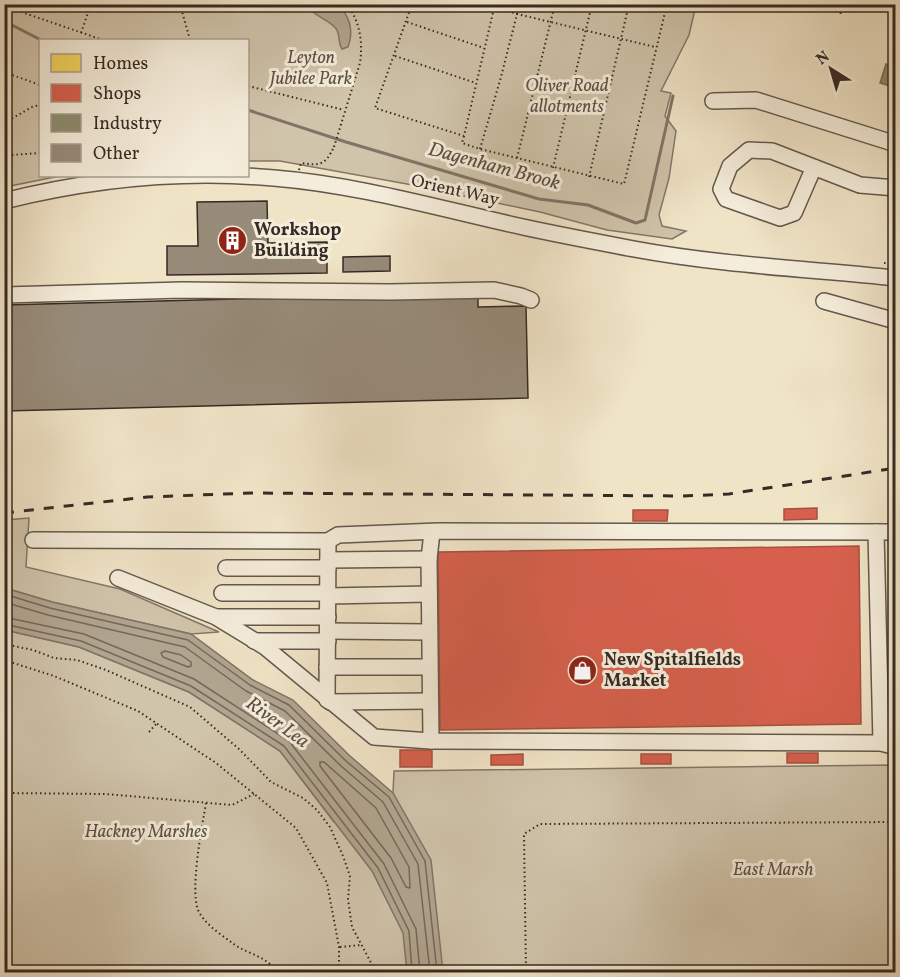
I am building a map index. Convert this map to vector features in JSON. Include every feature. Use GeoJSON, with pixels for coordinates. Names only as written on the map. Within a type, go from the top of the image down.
{"type":"FeatureCollection","features":[{"type":"Feature","properties":{"kind":"street"},"geometry":{"type":"LineString","coordinates":[[712,100],[756,100],[896,144]]}},
{"type":"Feature","properties":{"kind":"street"},"geometry":{"type":"LineString","coordinates":[[814,167],[794,213],[780,219],[726,199],[721,189],[730,166],[749,150],[772,151],[814,167],[860,185],[896,188]]}},
{"type":"Feature","properties":{"kind":"street","name":"Orient Way"},"geometry":{"type":"LineString","coordinates":[[4,201],[89,184],[172,177]]}},
{"type":"Feature","properties":{"kind":"street","name":"Orient Way"},"geometry":{"type":"LineString","coordinates":[[249,177],[303,181],[384,195],[525,228],[636,249],[704,259],[896,278]]}},
{"type":"Feature","properties":{"kind":"street"},"geometry":{"type":"LineString","coordinates":[[4,295],[182,290],[390,292],[494,290],[531,300]]}},
{"type":"Feature","properties":{"kind":"street"},"geometry":{"type":"LineString","coordinates":[[824,301],[896,321]]}},
{"type":"Feature","properties":{"kind":"street"},"geometry":{"type":"LineString","coordinates":[[431,741],[429,559],[432,532]]}},
{"type":"Feature","properties":{"kind":"street"},"geometry":{"type":"LineString","coordinates":[[33,540],[328,541],[338,535],[432,532],[896,532]]}},
{"type":"Feature","properties":{"kind":"street"},"geometry":{"type":"LineString","coordinates":[[876,532],[888,745]]}},
{"type":"Feature","properties":{"kind":"street"},"geometry":{"type":"LineString","coordinates":[[328,541],[329,701]]}},
{"type":"Feature","properties":{"kind":"street"},"geometry":{"type":"LineString","coordinates":[[226,568],[429,559]]}},
{"type":"Feature","properties":{"kind":"street"},"geometry":{"type":"LineString","coordinates":[[118,578],[216,617],[265,647],[374,737],[431,741],[888,745]]}},
{"type":"Feature","properties":{"kind":"street"},"geometry":{"type":"LineString","coordinates":[[222,593],[429,594]]}},
{"type":"Feature","properties":{"kind":"street"},"geometry":{"type":"LineString","coordinates":[[216,617],[328,630],[429,632]]}},
{"type":"Feature","properties":{"kind":"street"},"geometry":{"type":"LineString","coordinates":[[254,641],[328,630]]}},
{"type":"Feature","properties":{"kind":"street"},"geometry":{"type":"LineString","coordinates":[[327,667],[429,667]]}},
{"type":"Feature","properties":{"kind":"street"},"geometry":{"type":"LineString","coordinates":[[329,701],[430,702]]}},
{"type":"Feature","properties":{"kind":"street"},"geometry":{"type":"LineString","coordinates":[[888,745],[896,734]]}},
{"type":"Feature","properties":{"kind":"path"},"geometry":{"type":"LineString","coordinates":[[81,33],[91,4]]}},
{"type":"Feature","properties":{"kind":"path"},"geometry":{"type":"LineString","coordinates":[[180,4],[190,39]]}},
{"type":"Feature","properties":{"kind":"path"},"geometry":{"type":"LineString","coordinates":[[298,174],[302,163],[316,165],[327,160],[334,147],[360,63],[362,49],[360,35],[356,18],[347,4]]}},
{"type":"Feature","properties":{"kind":"path"},"geometry":{"type":"LineString","coordinates":[[412,4],[375,108],[464,136]]}},
{"type":"Feature","properties":{"kind":"path"},"geometry":{"type":"LineString","coordinates":[[480,149],[519,4]]}},
{"type":"Feature","properties":{"kind":"path"},"geometry":{"type":"LineString","coordinates":[[517,158],[555,4]]}},
{"type":"Feature","properties":{"kind":"path"},"geometry":{"type":"LineString","coordinates":[[553,168],[592,4]]}},
{"type":"Feature","properties":{"kind":"path"},"geometry":{"type":"LineString","coordinates":[[589,177],[629,4]]}},
{"type":"Feature","properties":{"kind":"path"},"geometry":{"type":"LineString","coordinates":[[657,47],[517,14],[495,6],[462,143],[553,168],[624,184],[657,47],[667,4]]}},
{"type":"Feature","properties":{"kind":"path"},"geometry":{"type":"LineString","coordinates":[[814,4],[840,13],[843,4]]}},
{"type":"Feature","properties":{"kind":"path"},"geometry":{"type":"LineString","coordinates":[[4,6],[100,39]]}},
{"type":"Feature","properties":{"kind":"path"},"geometry":{"type":"LineString","coordinates":[[406,22],[485,48]]}},
{"type":"Feature","properties":{"kind":"path"},"geometry":{"type":"LineString","coordinates":[[395,57],[476,83]]}},
{"type":"Feature","properties":{"kind":"path"},"geometry":{"type":"LineString","coordinates":[[4,72],[39,85]]}},
{"type":"Feature","properties":{"kind":"path"},"geometry":{"type":"LineString","coordinates":[[249,86],[344,110]]}},
{"type":"Feature","properties":{"kind":"path"},"geometry":{"type":"LineString","coordinates":[[4,123],[39,105]]}},
{"type":"Feature","properties":{"kind":"path"},"geometry":{"type":"LineString","coordinates":[[4,159],[11,155],[39,153]]}},
{"type":"Feature","properties":{"kind":"path"},"geometry":{"type":"LineString","coordinates":[[4,644],[33,650],[54,658],[77,660],[106,670],[190,707],[239,749],[271,782],[303,798],[317,810],[330,827],[343,856],[350,876],[348,898],[352,927],[376,972]]}},
{"type":"Feature","properties":{"kind":"path"},"geometry":{"type":"LineString","coordinates":[[4,660],[75,684],[138,711],[216,763],[296,828],[327,882],[339,946],[339,972]]}},
{"type":"Feature","properties":{"kind":"path"},"geometry":{"type":"LineString","coordinates":[[149,732],[157,723]]}},
{"type":"Feature","properties":{"kind":"path"},"geometry":{"type":"LineString","coordinates":[[4,793],[106,794],[232,805],[254,794]]}},
{"type":"Feature","properties":{"kind":"path"},"geometry":{"type":"LineString","coordinates":[[206,803],[196,882],[198,909],[208,924],[243,951],[262,957],[271,964],[272,972]]}},
{"type":"Feature","properties":{"kind":"path"},"geometry":{"type":"LineString","coordinates":[[526,972],[524,834],[540,824],[896,822]]}},
{"type":"Feature","properties":{"kind":"path"},"geometry":{"type":"LineString","coordinates":[[339,946],[361,945]]}},
{"type":"Feature","properties":{"kind":"green space"},"geometry":{"type":"Polygon","coordinates":[[[5,5],[696,5],[689,35],[661,91],[671,93],[665,116],[676,131],[669,178],[659,215],[662,226],[686,231],[672,239],[607,230],[540,212],[407,184],[280,161],[249,161],[249,39],[39,39],[39,177],[55,177],[5,187],[5,5]]]}},
{"type":"Feature","properties":{"kind":"green space"},"geometry":{"type":"Polygon","coordinates":[[[29,518],[26,567],[120,589],[219,632],[191,634],[52,602],[5,588],[4,520],[29,518]]]}},
{"type":"Feature","properties":{"kind":"green space","name":"Hackney Marshes"},"geometry":{"type":"Polygon","coordinates":[[[5,630],[79,647],[189,692],[280,751],[334,822],[393,793],[394,771],[895,765],[895,972],[5,972],[5,630]]]}},
{"type":"Feature","properties":{"kind":"water"},"geometry":{"type":"Polygon","coordinates":[[[307,5],[337,5],[341,9],[348,18],[351,29],[348,47],[342,49],[334,26],[313,12],[307,5]]]}},
{"type":"Feature","properties":{"kind":"water","name":"River Lea"},"geometry":{"type":"Polygon","coordinates":[[[5,588],[52,602],[191,634],[253,680],[293,700],[350,756],[393,793],[431,860],[443,972],[407,972],[403,933],[372,871],[280,751],[189,692],[79,647],[5,630],[5,588]]]}},
{"type":"Feature","properties":{"kind":"building: Homes"},"geometry":{"type":"Polygon","coordinates":[[[819,4],[835,4],[834,9],[819,4]]]}},
{"type":"Feature","properties":{"kind":"building: Shops"},"geometry":{"type":"Polygon","coordinates":[[[817,508],[817,519],[784,520],[784,509],[817,508]]]}},
{"type":"Feature","properties":{"kind":"building: Shops"},"geometry":{"type":"Polygon","coordinates":[[[633,510],[668,510],[667,521],[633,521],[633,510]]]}},
{"type":"Feature","properties":{"kind":"building: Shops"},"geometry":{"type":"Polygon","coordinates":[[[859,546],[861,724],[440,730],[438,552],[859,546]]]}},
{"type":"Feature","properties":{"kind":"building: Shops"},"geometry":{"type":"Polygon","coordinates":[[[400,750],[432,750],[432,767],[400,767],[400,750]]]}},
{"type":"Feature","properties":{"kind":"building: Shops"},"geometry":{"type":"Polygon","coordinates":[[[787,753],[818,753],[818,763],[787,763],[787,753]]]}},
{"type":"Feature","properties":{"kind":"building: Shops"},"geometry":{"type":"Polygon","coordinates":[[[523,754],[523,765],[491,765],[491,755],[523,754]]]}},
{"type":"Feature","properties":{"kind":"building: Shops"},"geometry":{"type":"Polygon","coordinates":[[[641,754],[671,754],[671,764],[641,764],[641,754]]]}},
{"type":"Feature","properties":{"kind":"building: Industry"},"geometry":{"type":"Polygon","coordinates":[[[886,64],[896,67],[893,87],[880,83],[886,64]]]}},
{"type":"Feature","properties":{"kind":"building: Other","name":"Workshop Building"},"geometry":{"type":"Polygon","coordinates":[[[267,201],[268,243],[327,242],[327,273],[167,275],[167,246],[198,246],[197,202],[267,201]]]}},
{"type":"Feature","properties":{"kind":"building: Other"},"geometry":{"type":"Polygon","coordinates":[[[390,256],[390,271],[343,272],[343,257],[390,256]]]}},
{"type":"Feature","properties":{"kind":"building: Other"},"geometry":{"type":"Polygon","coordinates":[[[478,293],[478,307],[526,306],[528,398],[4,411],[4,305],[478,293]]]}},
{"type":"Feature","properties":{"kind":"waterway","name":"Dagenham Brook"},"geometry":{"type":"LineString","coordinates":[[4,21],[39,39]]}},
{"type":"Feature","properties":{"kind":"waterway","name":"Dagenham Brook"},"geometry":{"type":"LineString","coordinates":[[249,110],[346,142],[539,199],[588,205],[636,223],[645,220],[673,96]]}},
{"type":"Feature","properties":{"kind":"railway"},"geometry":{"type":"LineString","coordinates":[[4,513],[147,497],[252,493],[683,496],[729,494],[896,468]]}},
{"type":"Feature","properties":{"kind":"place","name":"Workshop Building"},"geometry":{"type":"Point","coordinates":[233,240]}},
{"type":"Feature","properties":{"kind":"place","name":"New Spitalfields Market"},"geometry":{"type":"Point","coordinates":[583,670]}},
{"type":"Feature","properties":{"kind":"park label","name":"Leyton Jubilee Park"},"geometry":{"type":"Point","coordinates":[311,68]}},
{"type":"Feature","properties":{"kind":"park label","name":"Oliver Road allotments"},"geometry":{"type":"Point","coordinates":[567,96]}},
{"type":"Feature","properties":{"kind":"park label","name":"East Marsh"},"geometry":{"type":"Point","coordinates":[773,870]}}]}
